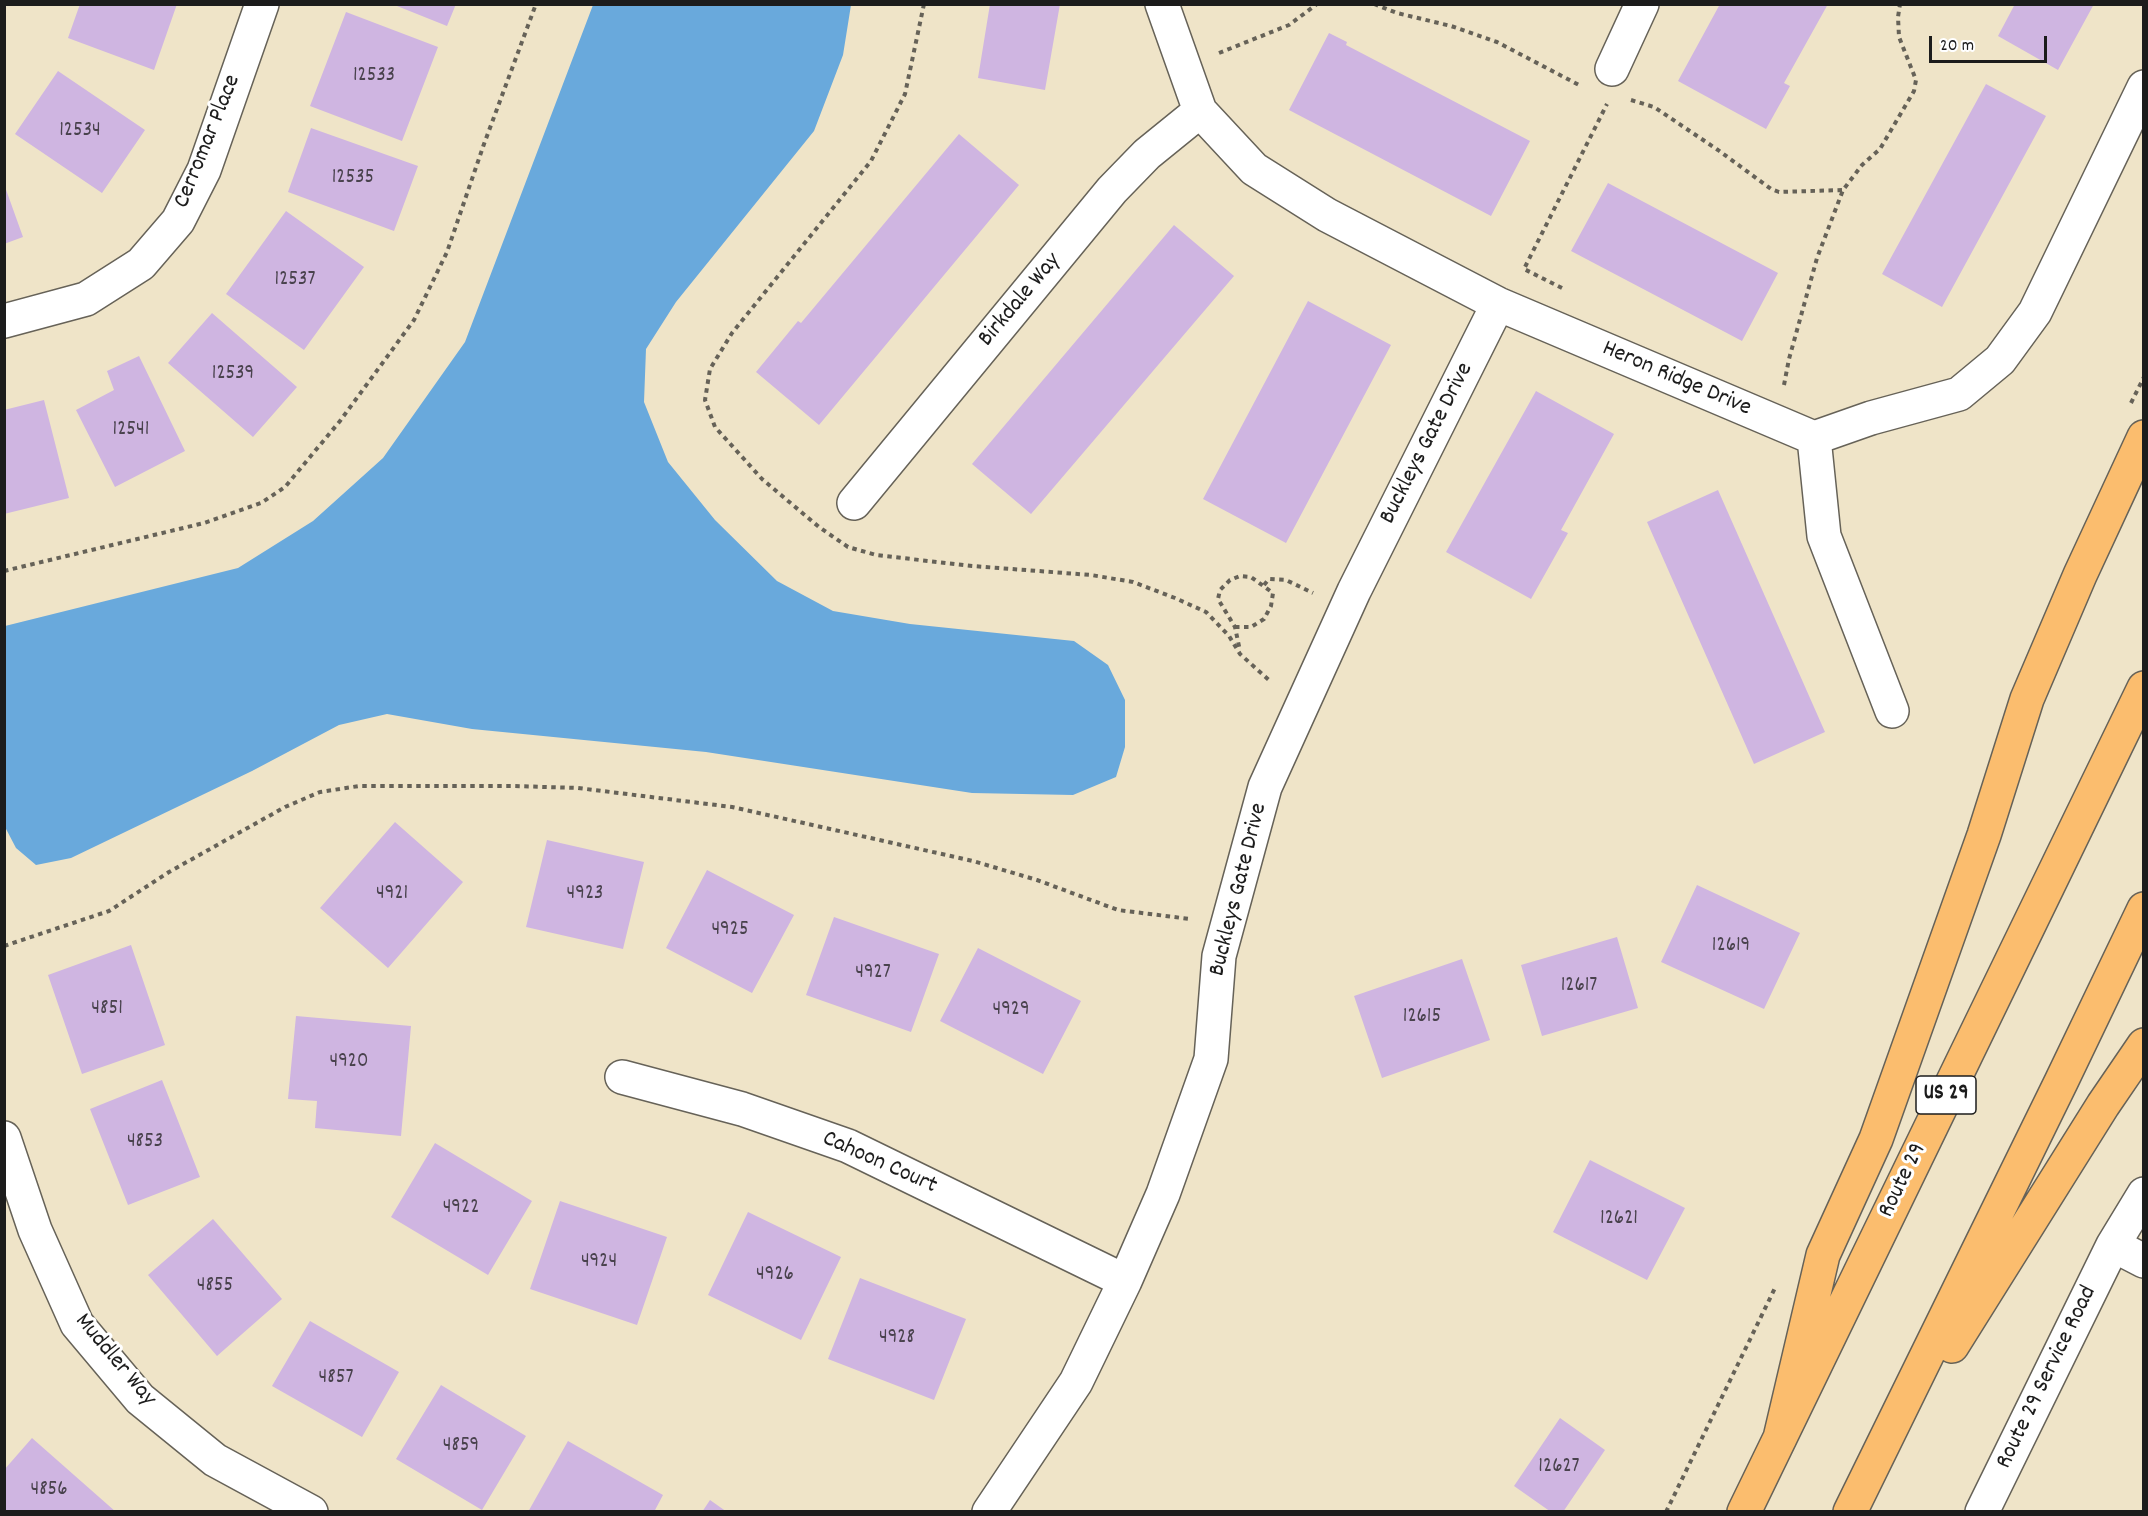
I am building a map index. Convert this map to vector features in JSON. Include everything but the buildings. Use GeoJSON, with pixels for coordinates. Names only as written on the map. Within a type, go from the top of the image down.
{"type":"FeatureCollection","features":[{"type":"Feature","properties":{"kind":"main road"},"geometry":{"type":"LineString","coordinates":[[1780,1438],[1823,1255],[1876,1139],[1984,835],[2027,699],[2144,437]]}},
{"type":"Feature","properties":{"kind":"main road","name":"Route 29"},"geometry":{"type":"LineString","coordinates":[[1744,1512],[2144,688]]}},
{"type":"Feature","properties":{"kind":"main road"},"geometry":{"type":"LineString","coordinates":[[1853,1506],[2144,909]]}},
{"type":"Feature","properties":{"kind":"main road"},"geometry":{"type":"LineString","coordinates":[[1853,1506],[2103,1105],[2144,1045]]}},
{"type":"Feature","properties":{"kind":"street","name":"Cerromar Place"},"geometry":{"type":"LineString","coordinates":[[4,321],[86,299],[141,264],[177,221],[204,170],[262,4]]}},
{"type":"Feature","properties":{"kind":"street","name":"Heron Ridge Drive"},"geometry":{"type":"LineString","coordinates":[[1162,4],[1200,111],[1254,169],[1327,215],[1498,304],[1804,434]]}},
{"type":"Feature","properties":{"kind":"street"},"geometry":{"type":"LineString","coordinates":[[1612,69],[1642,4]]}},
{"type":"Feature","properties":{"kind":"street"},"geometry":{"type":"LineString","coordinates":[[1892,711],[1824,536],[1804,434],[1959,394],[2000,360],[2035,312],[2144,87]]}},
{"type":"Feature","properties":{"kind":"street","name":"Birkdale Way"},"geometry":{"type":"LineString","coordinates":[[854,504],[1108,195],[1147,154],[1200,111]]}},
{"type":"Feature","properties":{"kind":"street","name":"Buckleys Gate Drive"},"geometry":{"type":"LineString","coordinates":[[989,1512],[1076,1382],[1125,1281],[1163,1194],[1211,1059],[1219,956],[1265,788],[1354,591],[1498,304]]}},
{"type":"Feature","properties":{"kind":"street","name":"Cahoon Court"},"geometry":{"type":"LineString","coordinates":[[622,1077],[742,1109],[848,1146],[1125,1281]]}},
{"type":"Feature","properties":{"kind":"street","name":"Muddler Way"},"geometry":{"type":"LineString","coordinates":[[4,1138],[35,1230],[77,1324],[141,1399],[207,1454],[311,1512]]}},
{"type":"Feature","properties":{"kind":"street","name":"Route 29 Service Road"},"geometry":{"type":"LineString","coordinates":[[1983,1512],[2113,1245],[2144,1194]]}},
{"type":"Feature","properties":{"kind":"street"},"geometry":{"type":"LineString","coordinates":[[2113,1245],[2144,1261]]}},
{"type":"Feature","properties":{"kind":"path"},"geometry":{"type":"LineString","coordinates":[[4,571],[204,523],[261,504],[285,487],[340,421],[414,320],[447,252],[536,4]]}},
{"type":"Feature","properties":{"kind":"path"},"geometry":{"type":"LineString","coordinates":[[1183,63],[1217,53],[1289,25],[1317,4]]}},
{"type":"Feature","properties":{"kind":"path"},"geometry":{"type":"LineString","coordinates":[[1804,434],[1784,389],[1789,359],[1817,258],[1842,190],[1862,165],[1880,150],[1914,91],[1916,80],[1899,37],[1900,4]]}},
{"type":"Feature","properties":{"kind":"path"},"geometry":{"type":"LineString","coordinates":[[1563,288],[1524,269],[1608,101]]}},
{"type":"Feature","properties":{"kind":"path"},"geometry":{"type":"LineString","coordinates":[[1235,627],[1251,627],[1264,619],[1271,606],[1273,593],[1251,577],[1240,576],[1230,580],[1221,590],[1218,599],[1235,627],[1240,654]]}},
{"type":"Feature","properties":{"kind":"path"},"geometry":{"type":"LineString","coordinates":[[1264,585],[1269,579],[1286,580],[1313,593]]}},
{"type":"Feature","properties":{"kind":"path"},"geometry":{"type":"LineString","coordinates":[[4,946],[109,911],[169,872],[285,807],[320,792],[359,786],[578,788],[732,807],[973,861],[1037,880],[1118,910],[1200,920]]}},
{"type":"Feature","properties":{"kind":"water"},"geometry":{"type":"Polygon","coordinates":[[[593,5],[851,5],[843,55],[814,131],[676,302],[646,349],[644,402],[668,462],[715,520],[777,581],[833,611],[910,624],[1074,641],[1108,665],[1125,700],[1125,747],[1116,777],[1073,795],[972,793],[706,752],[472,729],[387,714],[339,725],[252,771],[71,858],[36,865],[16,848],[5,827],[5,626],[238,568],[313,521],[383,458],[465,342],[593,5]]]}}]}
